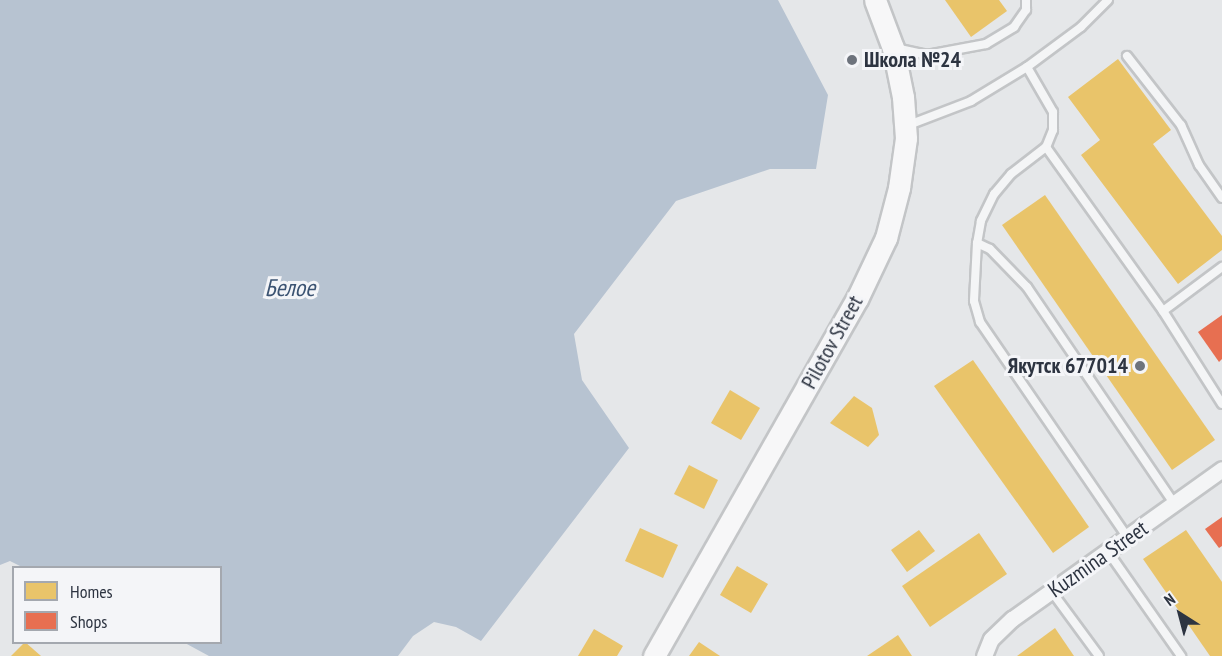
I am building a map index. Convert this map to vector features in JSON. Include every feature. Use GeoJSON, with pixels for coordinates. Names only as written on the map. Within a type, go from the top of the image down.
{"type":"FeatureCollection","features":[{"type":"Feature","properties":{"kind":"street","name":"Pilotov Street"},"geometry":{"type":"LineString","coordinates":[[654,656],[857,299],[881,249],[899,188],[905,127],[893,48],[875,0]]}},
{"type":"Feature","properties":{"kind":"street","name":"Kuzmina Street"},"geometry":{"type":"LineString","coordinates":[[984,656],[998,632],[1222,469]]}},
{"type":"Feature","properties":{"kind":"lane"},"geometry":{"type":"LineString","coordinates":[[893,48],[927,55],[986,44],[1014,27],[1026,10],[1026,0]]}},
{"type":"Feature","properties":{"kind":"lane"},"geometry":{"type":"LineString","coordinates":[[905,127],[971,101],[1027,67],[1081,27],[1108,0]]}},
{"type":"Feature","properties":{"kind":"lane"},"geometry":{"type":"LineString","coordinates":[[1127,56],[1181,125],[1198,165],[1222,198]]}},
{"type":"Feature","properties":{"kind":"lane"},"geometry":{"type":"LineString","coordinates":[[1027,67],[1053,112],[1053,130],[1046,147],[1011,174],[994,194],[981,220],[977,243],[974,301],[980,322],[1128,539]]}},
{"type":"Feature","properties":{"kind":"lane"},"geometry":{"type":"LineString","coordinates":[[1046,147],[1221,399]]}},
{"type":"Feature","properties":{"kind":"lane"},"geometry":{"type":"LineString","coordinates":[[977,243],[990,249],[1027,287],[1174,505]]}},
{"type":"Feature","properties":{"kind":"lane"},"geometry":{"type":"LineString","coordinates":[[1162,311],[1222,267]]}},
{"type":"Feature","properties":{"kind":"lane"},"geometry":{"type":"LineString","coordinates":[[1109,552],[1181,656]]}},
{"type":"Feature","properties":{"kind":"lane"},"geometry":{"type":"LineString","coordinates":[[1052,592],[1099,656]]}},
{"type":"Feature","properties":{"kind":"water","name":"Белое"},"geometry":{"type":"Polygon","coordinates":[[[0,0],[778,0],[828,95],[816,169],[770,169],[676,201],[574,334],[582,380],[629,448],[481,641],[456,627],[434,622],[413,636],[398,656],[209,656],[187,644],[222,644],[222,566],[20,566],[10,561],[0,565],[0,0]]]}},
{"type":"Feature","properties":{"kind":"building: Homes"},"geometry":{"type":"Polygon","coordinates":[[[945,0],[999,0],[1007,11],[971,37],[945,0]]]}},
{"type":"Feature","properties":{"kind":"building: Homes"},"geometry":{"type":"Polygon","coordinates":[[[1118,59],[1171,130],[1153,144],[1222,236],[1222,250],[1178,284],[1081,155],[1100,140],[1068,97],[1118,59]]]}},
{"type":"Feature","properties":{"kind":"building: Homes"},"geometry":{"type":"Polygon","coordinates":[[[1045,195],[1215,440],[1172,470],[1002,225],[1045,195]]]}},
{"type":"Feature","properties":{"kind":"building: Homes"},"geometry":{"type":"Polygon","coordinates":[[[973,360],[1089,527],[1053,553],[934,386],[973,360]]]}},
{"type":"Feature","properties":{"kind":"building: Homes"},"geometry":{"type":"Polygon","coordinates":[[[730,390],[760,408],[741,440],[711,423],[730,390]]]}},
{"type":"Feature","properties":{"kind":"building: Homes"},"geometry":{"type":"Polygon","coordinates":[[[854,396],[872,408],[879,435],[868,447],[830,423],[854,396]]]}},
{"type":"Feature","properties":{"kind":"building: Homes"},"geometry":{"type":"Polygon","coordinates":[[[689,465],[718,480],[704,509],[674,494],[689,465]]]}},
{"type":"Feature","properties":{"kind":"building: Homes"},"geometry":{"type":"Polygon","coordinates":[[[640,528],[678,545],[663,578],[625,561],[640,528]]]}},
{"type":"Feature","properties":{"kind":"building: Homes"},"geometry":{"type":"Polygon","coordinates":[[[919,530],[935,551],[907,572],[891,550],[919,530]]]}},
{"type":"Feature","properties":{"kind":"building: Homes"},"geometry":{"type":"Polygon","coordinates":[[[1186,530],[1222,582],[1222,656],[1210,656],[1143,559],[1186,530]]]}},
{"type":"Feature","properties":{"kind":"building: Homes"},"geometry":{"type":"Polygon","coordinates":[[[979,533],[1007,574],[930,627],[902,586],[979,533]]]}},
{"type":"Feature","properties":{"kind":"building: Homes"},"geometry":{"type":"Polygon","coordinates":[[[737,566],[768,584],[751,613],[720,595],[737,566]]]}},
{"type":"Feature","properties":{"kind":"building: Homes"},"geometry":{"type":"Polygon","coordinates":[[[1055,628],[1074,656],[1017,656],[1055,628]]]}},
{"type":"Feature","properties":{"kind":"building: Homes"},"geometry":{"type":"Polygon","coordinates":[[[594,629],[623,646],[617,656],[578,656],[594,629]]]}},
{"type":"Feature","properties":{"kind":"building: Homes"},"geometry":{"type":"Polygon","coordinates":[[[898,635],[912,656],[867,656],[898,635]]]}},
{"type":"Feature","properties":{"kind":"building: Homes"},"geometry":{"type":"Polygon","coordinates":[[[699,642],[720,656],[689,656],[699,642]]]}},
{"type":"Feature","properties":{"kind":"building: Homes"},"geometry":{"type":"Polygon","coordinates":[[[23,644],[27,644],[41,656],[11,656],[23,644]]]}},
{"type":"Feature","properties":{"kind":"building: Shops"},"geometry":{"type":"Polygon","coordinates":[[[1222,315],[1222,359],[1219,362],[1198,332],[1222,315]]]}},
{"type":"Feature","properties":{"kind":"building: Shops"},"geometry":{"type":"Polygon","coordinates":[[[1222,517],[1222,546],[1219,548],[1205,529],[1222,517]]]}},
{"type":"Feature","properties":{"kind":"place","name":"Школа №24"},"geometry":{"type":"Point","coordinates":[852,60]}},
{"type":"Feature","properties":{"kind":"place","name":"Якутск 677014"},"geometry":{"type":"Point","coordinates":[1140,366]}}]}
